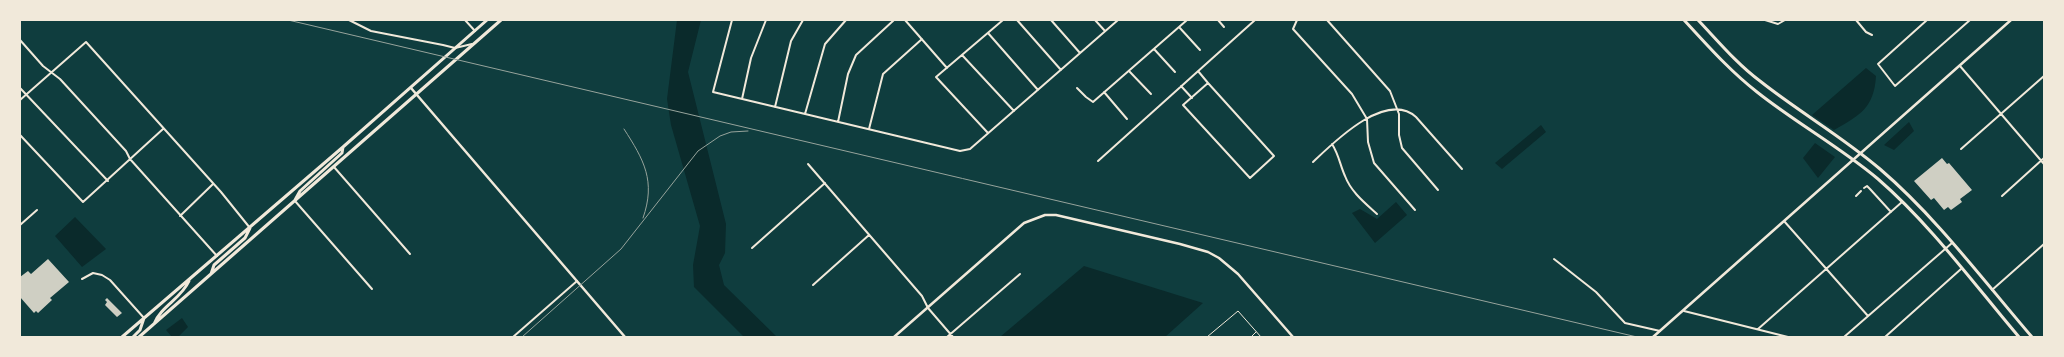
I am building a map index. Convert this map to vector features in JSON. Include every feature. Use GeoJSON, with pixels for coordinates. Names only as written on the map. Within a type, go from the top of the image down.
{"type":"FeatureCollection","features":[{"type":"Feature","properties":{"kind":"main road"},"geometry":{"type":"LineString","coordinates":[[122,337],[250,228],[487,20]]}},
{"type":"Feature","properties":{"kind":"main road"},"geometry":{"type":"LineString","coordinates":[[139,337],[501,20]]}},
{"type":"Feature","properties":{"kind":"main road"},"geometry":{"type":"LineString","coordinates":[[1684,20],[1717,56],[1756,92],[1854,160],[1902,202],[2019,337]]}},
{"type":"Feature","properties":{"kind":"main road"},"geometry":{"type":"LineString","coordinates":[[1698,20],[1723,47],[1759,80],[1861,153],[1909,196],[1952,243],[2032,337]]}},
{"type":"Feature","properties":{"kind":"main road"},"geometry":{"type":"LineString","coordinates":[[295,201],[300,191],[342,153],[344,150],[343,147]]}},
{"type":"Feature","properties":{"kind":"main road"},"geometry":{"type":"LineString","coordinates":[[211,274],[214,265],[245,238],[250,228]]}},
{"type":"Feature","properties":{"kind":"main road"},"geometry":{"type":"LineString","coordinates":[[153,326],[157,315],[186,290],[190,279]]}},
{"type":"Feature","properties":{"kind":"main road"},"geometry":{"type":"LineString","coordinates":[[1984,296],[1992,290]]}},
{"type":"Feature","properties":{"kind":"main road"},"geometry":{"type":"LineString","coordinates":[[133,337],[140,330],[144,318]]}},
{"type":"Feature","properties":{"kind":"street"},"geometry":{"type":"LineString","coordinates":[[349,20],[371,31],[455,48],[475,43]]}},
{"type":"Feature","properties":{"kind":"street"},"geometry":{"type":"LineString","coordinates":[[464,20],[475,31]]}},
{"type":"Feature","properties":{"kind":"street"},"geometry":{"type":"LineString","coordinates":[[732,20],[713,92],[960,151],[970,149],[1118,20]]}},
{"type":"Feature","properties":{"kind":"street"},"geometry":{"type":"LineString","coordinates":[[742,99],[751,58],[766,20]]}},
{"type":"Feature","properties":{"kind":"street"},"geometry":{"type":"LineString","coordinates":[[775,106],[791,42],[803,20]]}},
{"type":"Feature","properties":{"kind":"street"},"geometry":{"type":"LineString","coordinates":[[805,114],[825,44],[835,30],[846,20]]}},
{"type":"Feature","properties":{"kind":"street"},"geometry":{"type":"LineString","coordinates":[[838,122],[848,74],[856,55],[894,20]]}},
{"type":"Feature","properties":{"kind":"street"},"geometry":{"type":"LineString","coordinates":[[905,20],[947,68]]}},
{"type":"Feature","properties":{"kind":"street"},"geometry":{"type":"LineString","coordinates":[[988,133],[936,77],[1003,20]]}},
{"type":"Feature","properties":{"kind":"street"},"geometry":{"type":"LineString","coordinates":[[1017,20],[1061,70]]}},
{"type":"Feature","properties":{"kind":"street"},"geometry":{"type":"LineString","coordinates":[[1051,20],[1080,53]]}},
{"type":"Feature","properties":{"kind":"street"},"geometry":{"type":"LineString","coordinates":[[1095,20],[1105,31]]}},
{"type":"Feature","properties":{"kind":"street"},"geometry":{"type":"LineString","coordinates":[[1077,88],[1086,98],[1093,102],[1187,20]]}},
{"type":"Feature","properties":{"kind":"street"},"geometry":{"type":"LineString","coordinates":[[1218,20],[1224,27]]}},
{"type":"Feature","properties":{"kind":"street"},"geometry":{"type":"LineString","coordinates":[[1098,161],[1255,20]]}},
{"type":"Feature","properties":{"kind":"street"},"geometry":{"type":"LineString","coordinates":[[1297,20],[1293,29],[1352,94],[1368,119],[1368,142],[1374,162],[1415,210]]}},
{"type":"Feature","properties":{"kind":"street"},"geometry":{"type":"LineString","coordinates":[[1327,20],[1390,91],[1397,109],[1399,135],[1402,148],[1438,190]]}},
{"type":"Feature","properties":{"kind":"street"},"geometry":{"type":"LineString","coordinates":[[1765,20],[1778,24],[1785,20]]}},
{"type":"Feature","properties":{"kind":"street"},"geometry":{"type":"LineString","coordinates":[[1856,20],[1866,32],[1872,35]]}},
{"type":"Feature","properties":{"kind":"street"},"geometry":{"type":"LineString","coordinates":[[1927,20],[1878,64],[1895,86],[1970,20]]}},
{"type":"Feature","properties":{"kind":"street"},"geometry":{"type":"LineString","coordinates":[[1653,337],[2011,20]]}},
{"type":"Feature","properties":{"kind":"street"},"geometry":{"type":"LineString","coordinates":[[1179,27],[1200,50]]}},
{"type":"Feature","properties":{"kind":"street"},"geometry":{"type":"LineString","coordinates":[[988,33],[1038,90]]}},
{"type":"Feature","properties":{"kind":"street"},"geometry":{"type":"LineString","coordinates":[[869,129],[883,74],[922,39]]}},
{"type":"Feature","properties":{"kind":"street"},"geometry":{"type":"LineString","coordinates":[[20,40],[51,73],[60,78],[126,151],[130,159],[180,216],[217,256]]}},
{"type":"Feature","properties":{"kind":"street"},"geometry":{"type":"LineString","coordinates":[[20,100],[86,42],[213,184],[250,228]]}},
{"type":"Feature","properties":{"kind":"street"},"geometry":{"type":"LineString","coordinates":[[1154,49],[1175,72]]}},
{"type":"Feature","properties":{"kind":"street"},"geometry":{"type":"LineString","coordinates":[[962,55],[1014,111]]}},
{"type":"Feature","properties":{"kind":"street"},"geometry":{"type":"LineString","coordinates":[[1960,66],[2044,164]]}},
{"type":"Feature","properties":{"kind":"street"},"geometry":{"type":"LineString","coordinates":[[1129,71],[1150,94]]}},
{"type":"Feature","properties":{"kind":"street"},"geometry":{"type":"LineString","coordinates":[[1198,71],[1274,156],[1250,178],[1183,106],[1208,83]]}},
{"type":"Feature","properties":{"kind":"street"},"geometry":{"type":"LineString","coordinates":[[1961,149],[2044,76]]}},
{"type":"Feature","properties":{"kind":"street"},"geometry":{"type":"LineString","coordinates":[[1181,86],[1192,98]]}},
{"type":"Feature","properties":{"kind":"street"},"geometry":{"type":"LineString","coordinates":[[20,88],[108,181]]}},
{"type":"Feature","properties":{"kind":"street"},"geometry":{"type":"LineString","coordinates":[[411,88],[625,337]]}},
{"type":"Feature","properties":{"kind":"street"},"geometry":{"type":"LineString","coordinates":[[1104,92],[1127,119]]}},
{"type":"Feature","properties":{"kind":"street"},"geometry":{"type":"LineString","coordinates":[[1313,162],[1332,144],[1368,119],[1381,112],[1397,109],[1408,112],[1416,117],[1462,169]]}},
{"type":"Feature","properties":{"kind":"street"},"geometry":{"type":"LineString","coordinates":[[20,135],[83,202],[108,181],[163,128]]}},
{"type":"Feature","properties":{"kind":"street"},"geometry":{"type":"LineString","coordinates":[[1332,144],[1345,177],[1359,197],[1377,214]]}},
{"type":"Feature","properties":{"kind":"street"},"geometry":{"type":"LineString","coordinates":[[2002,196],[2044,158]]}},
{"type":"Feature","properties":{"kind":"street"},"geometry":{"type":"LineString","coordinates":[[808,164],[922,296],[928,308],[953,337]]}},
{"type":"Feature","properties":{"kind":"street"},"geometry":{"type":"LineString","coordinates":[[334,167],[410,254]]}},
{"type":"Feature","properties":{"kind":"street"},"geometry":{"type":"LineString","coordinates":[[752,248],[825,183]]}},
{"type":"Feature","properties":{"kind":"street"},"geometry":{"type":"LineString","coordinates":[[180,216],[213,184]]}},
{"type":"Feature","properties":{"kind":"street"},"geometry":{"type":"LineString","coordinates":[[1864,188],[1867,186],[1891,212]]}},
{"type":"Feature","properties":{"kind":"street"},"geometry":{"type":"LineString","coordinates":[[1856,196],[1861,191]]}},
{"type":"Feature","properties":{"kind":"street"},"geometry":{"type":"LineString","coordinates":[[295,201],[372,289]]}},
{"type":"Feature","properties":{"kind":"street"},"geometry":{"type":"LineString","coordinates":[[1758,329],[1902,202]]}},
{"type":"Feature","properties":{"kind":"street"},"geometry":{"type":"LineString","coordinates":[[20,225],[37,210]]}},
{"type":"Feature","properties":{"kind":"street"},"geometry":{"type":"LineString","coordinates":[[894,337],[1024,224],[1045,215],[1056,215],[1180,244],[1213,255],[1238,274],[1294,337]]}},
{"type":"Feature","properties":{"kind":"street"},"geometry":{"type":"LineString","coordinates":[[1784,220],[1868,316]]}},
{"type":"Feature","properties":{"kind":"street"},"geometry":{"type":"LineString","coordinates":[[813,285],[870,235]]}},
{"type":"Feature","properties":{"kind":"street"},"geometry":{"type":"LineString","coordinates":[[1844,337],[1952,243]]}},
{"type":"Feature","properties":{"kind":"street"},"geometry":{"type":"LineString","coordinates":[[1992,290],[2044,244]]}},
{"type":"Feature","properties":{"kind":"street"},"geometry":{"type":"LineString","coordinates":[[1554,259],[1596,292],[1625,323],[1660,331]]}},
{"type":"Feature","properties":{"kind":"street"},"geometry":{"type":"LineString","coordinates":[[1885,337],[1961,269]]}},
{"type":"Feature","properties":{"kind":"street"},"geometry":{"type":"LineString","coordinates":[[82,279],[93,273],[107,277],[144,318]]}},
{"type":"Feature","properties":{"kind":"street"},"geometry":{"type":"LineString","coordinates":[[947,337],[1020,274]]}},
{"type":"Feature","properties":{"kind":"street"},"geometry":{"type":"LineString","coordinates":[[513,337],[577,281]]}},
{"type":"Feature","properties":{"kind":"street"},"geometry":{"type":"LineString","coordinates":[[1684,310],[1788,337]]}},
{"type":"Feature","properties":{"kind":"lane"},"geometry":{"type":"LineString","coordinates":[[1207,337],[1238,311],[1261,337]]}},
{"type":"Feature","properties":{"kind":"lane"},"geometry":{"type":"LineString","coordinates":[[1251,337],[1256,332]]}},
{"type":"Feature","properties":{"kind":"water"},"geometry":{"type":"Polygon","coordinates":[[[677,20],[701,20],[688,72],[726,224],[725,253],[719,265],[724,285],[777,337],[744,337],[694,287],[693,265],[700,226],[671,125],[667,99],[677,20]]]}},
{"type":"Feature","properties":{"kind":"water"},"geometry":{"type":"Polygon","coordinates":[[[1866,68],[1876,76],[1875,87],[1869,103],[1858,115],[1834,130],[1812,115],[1866,68]]]}},
{"type":"Feature","properties":{"kind":"water"},"geometry":{"type":"Polygon","coordinates":[[[1909,122],[1914,131],[1894,150],[1884,145],[1909,122]]]}},
{"type":"Feature","properties":{"kind":"water"},"geometry":{"type":"Polygon","coordinates":[[[1541,125],[1546,132],[1502,169],[1495,163],[1541,125]]]}},
{"type":"Feature","properties":{"kind":"water"},"geometry":{"type":"Polygon","coordinates":[[[1815,143],[1835,157],[1818,178],[1803,158],[1815,143]]]}},
{"type":"Feature","properties":{"kind":"water"},"geometry":{"type":"Polygon","coordinates":[[[1396,202],[1407,215],[1375,243],[1352,213],[1360,209],[1377,219],[1396,202]]]}},
{"type":"Feature","properties":{"kind":"water"},"geometry":{"type":"Polygon","coordinates":[[[75,217],[106,249],[82,267],[55,236],[75,217]]]}},
{"type":"Feature","properties":{"kind":"water"},"geometry":{"type":"Polygon","coordinates":[[[1084,266],[1203,303],[1165,337],[1000,337],[1084,266]]]}},
{"type":"Feature","properties":{"kind":"water"},"geometry":{"type":"Polygon","coordinates":[[[182,318],[188,327],[178,337],[172,337],[166,330],[182,318]]]}},
{"type":"Feature","properties":{"kind":"building"},"geometry":{"type":"Polygon","coordinates":[[[1942,158],[1947,164],[1949,163],[1972,190],[1960,199],[1962,202],[1951,210],[1948,207],[1944,210],[1934,198],[1931,200],[1914,181],[1942,158]]]}},
{"type":"Feature","properties":{"kind":"building"},"geometry":{"type":"Polygon","coordinates":[[[48,259],[69,282],[50,298],[52,300],[38,313],[36,311],[34,313],[20,297],[20,277],[28,271],[31,274],[48,259]]]}},
{"type":"Feature","properties":{"kind":"building"},"geometry":{"type":"Polygon","coordinates":[[[107,298],[122,313],[117,317],[105,305],[107,302],[105,300],[107,298]]]}},
{"type":"Feature","properties":{"kind":"railway"},"geometry":{"type":"LineString","coordinates":[[288,20],[1637,337]]}},
{"type":"Feature","properties":{"kind":"railway"},"geometry":{"type":"LineString","coordinates":[[624,129],[637,151],[646,171],[648,193],[647,205],[643,218]]}},
{"type":"Feature","properties":{"kind":"railway"},"geometry":{"type":"LineString","coordinates":[[522,337],[621,249],[698,151],[720,136],[731,132],[748,131]]}}]}
